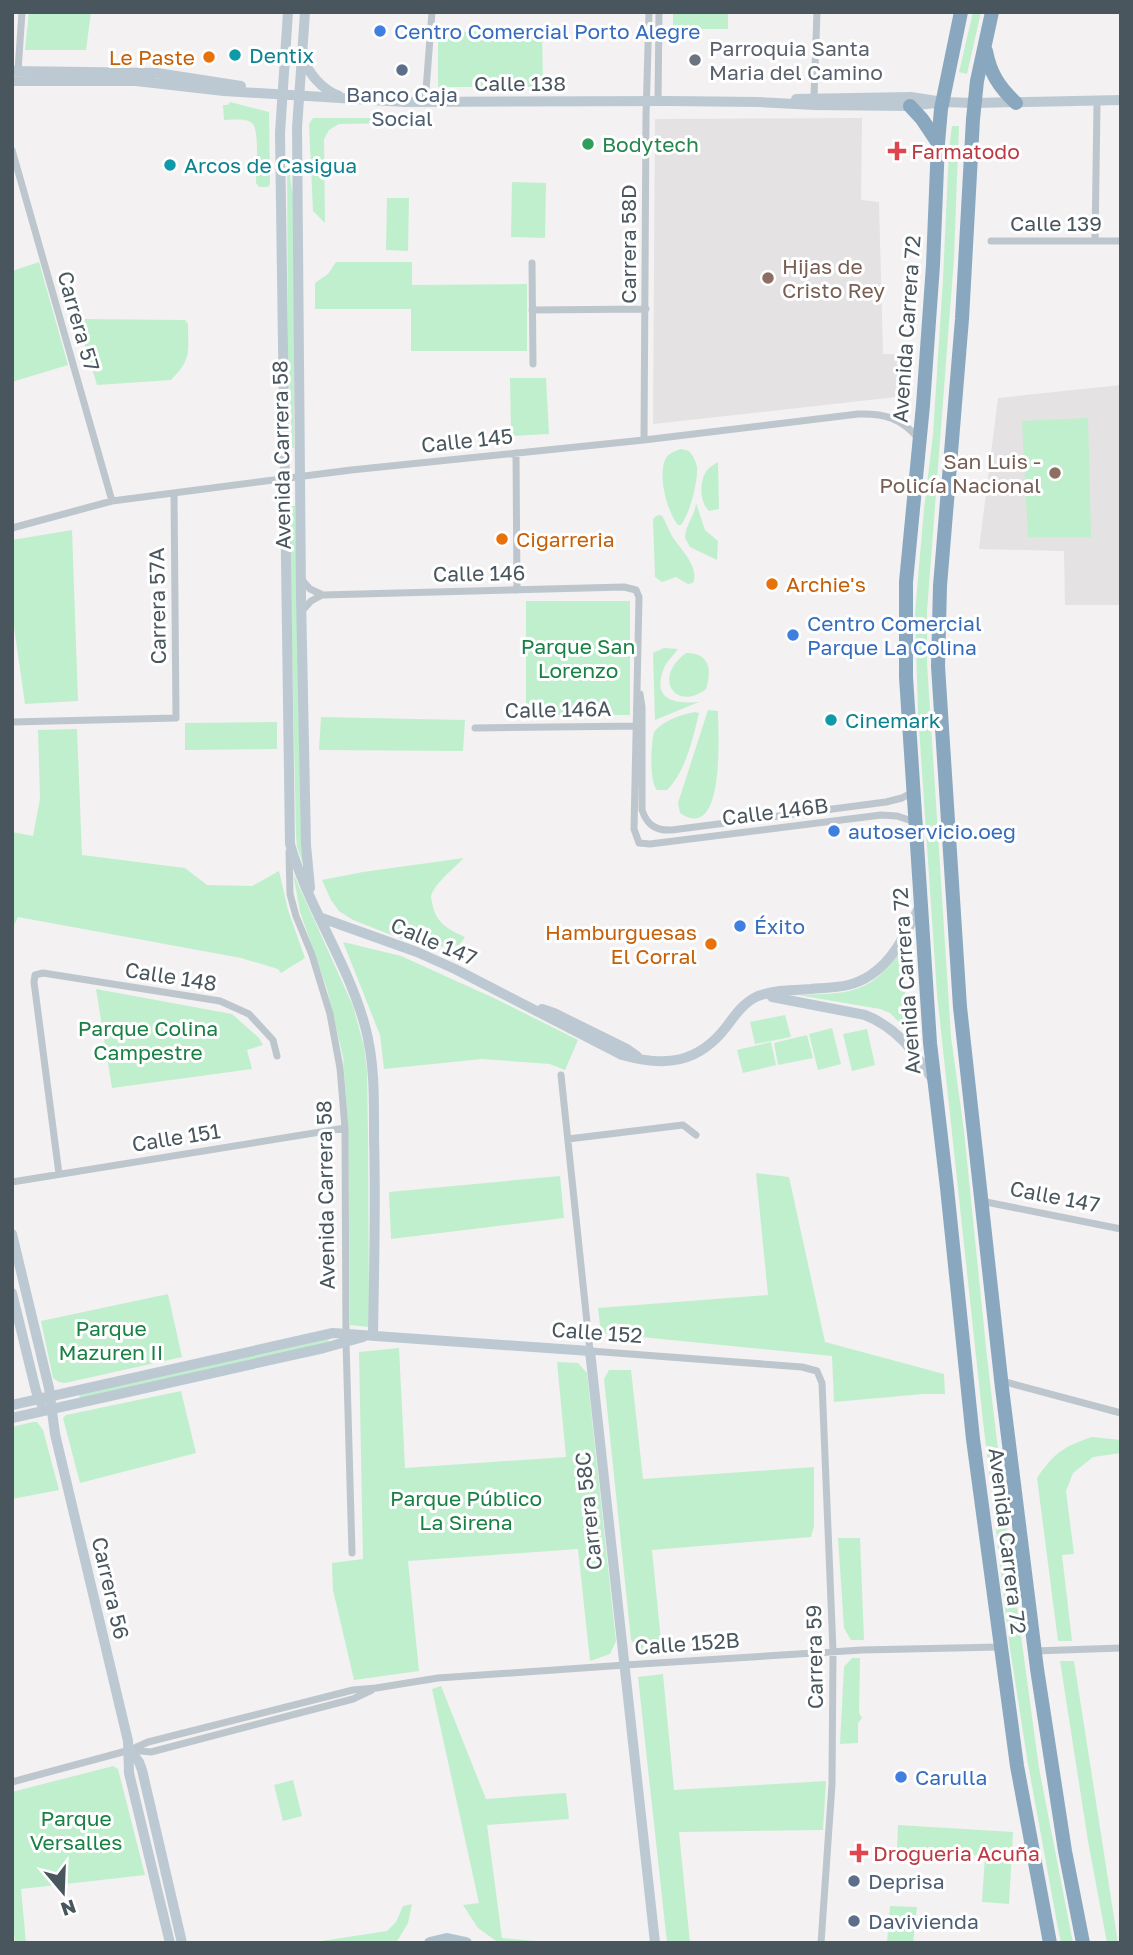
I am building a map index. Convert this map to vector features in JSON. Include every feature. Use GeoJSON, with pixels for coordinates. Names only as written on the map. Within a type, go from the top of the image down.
{"type":"FeatureCollection","features":[{"type":"Feature","properties":{"kind":"highway","name":"Avenida Carrera 72"},"geometry":{"type":"LineString","coordinates":[[961,12],[943,102],[938,143],[933,265],[906,582],[905,631],[929,1032],[973,1439],[1017,1766],[1050,1943]]}},
{"type":"Feature","properties":{"kind":"highway","name":"Avenida Carrera 72"},"geometry":{"type":"LineString","coordinates":[[992,12],[975,103],[969,169],[962,318],[940,586],[938,666],[960,1007],[1001,1381],[1034,1651],[1065,1851],[1083,1943]]}},
{"type":"Feature","properties":{"kind":"highway"},"geometry":{"type":"LineString","coordinates":[[985,46],[993,76],[1016,103]]}},
{"type":"Feature","properties":{"kind":"highway"},"geometry":{"type":"LineString","coordinates":[[911,106],[938,143]]}},
{"type":"Feature","properties":{"kind":"main road","name":"Avenida Carrera 58"},"geometry":{"type":"LineString","coordinates":[[288,12],[280,133],[290,844],[299,872],[362,1016],[368,1041],[372,1065],[376,1203],[373,1335]]}},
{"type":"Feature","properties":{"kind":"main road","name":"Avenida Carrera 58"},"geometry":{"type":"LineString","coordinates":[[305,12],[297,128],[301,578],[306,845],[311,898]]}},
{"type":"Feature","properties":{"kind":"main road"},"geometry":{"type":"LineString","coordinates":[[301,57],[313,77],[323,87],[351,100]]}},
{"type":"Feature","properties":{"kind":"main road","name":"Calle 138"},"geometry":{"type":"LineString","coordinates":[[14,74],[156,74],[298,96],[425,103],[652,101],[911,106],[943,102]]}},
{"type":"Feature","properties":{"kind":"main road","name":"Calle 138"},"geometry":{"type":"LineString","coordinates":[[758,102],[814,97],[911,97],[975,103],[1121,100]]}},
{"type":"Feature","properties":{"kind":"main road","name":"Calle 138"},"geometry":{"type":"LineString","coordinates":[[1061,102],[1121,105]]}},
{"type":"Feature","properties":{"kind":"main road"},"geometry":{"type":"LineString","coordinates":[[763,995],[849,985],[869,977],[889,960],[921,904]]}},
{"type":"Feature","properties":{"kind":"main road","name":"Calle 147"},"geometry":{"type":"LineString","coordinates":[[320,917],[417,952],[530,1006],[588,1030],[622,1055],[645,1061],[673,1061],[699,1052],[719,1036],[743,1007],[763,995]]}},
{"type":"Feature","properties":{"kind":"main road"},"geometry":{"type":"LineString","coordinates":[[763,995],[865,1015],[878,1021],[915,1054],[935,1083]]}},
{"type":"Feature","properties":{"kind":"main road","name":"Carrera 56"},"geometry":{"type":"LineString","coordinates":[[12,1234],[45,1397],[130,1750],[129,1773],[170,1943]]}},
{"type":"Feature","properties":{"kind":"main road","name":"Carrera 56"},"geometry":{"type":"LineString","coordinates":[[12,1293],[36,1391],[45,1397]]}},
{"type":"Feature","properties":{"kind":"main road","name":"Calle 152"},"geometry":{"type":"LineString","coordinates":[[12,1405],[333,1333],[346,1338]]}},
{"type":"Feature","properties":{"kind":"main road","name":"Calle 152"},"geometry":{"type":"LineString","coordinates":[[12,1418],[346,1338],[373,1335],[590,1351]]}},
{"type":"Feature","properties":{"kind":"main road","name":"Carrera 58C"},"geometry":{"type":"LineString","coordinates":[[590,1351],[655,1943]]}},
{"type":"Feature","properties":{"kind":"main road","name":"Carrera 56"},"geometry":{"type":"LineString","coordinates":[[130,1750],[142,1770],[182,1943]]}},
{"type":"Feature","properties":{"kind":"main road"},"geometry":{"type":"LineString","coordinates":[[430,1943],[447,1939],[466,1943]]}},
{"type":"Feature","properties":{"kind":"street"},"geometry":{"type":"LineString","coordinates":[[14,74],[22,12]]}},
{"type":"Feature","properties":{"kind":"street"},"geometry":{"type":"LineString","coordinates":[[425,103],[432,12]]}},
{"type":"Feature","properties":{"kind":"street","name":"Carrera 58D"},"geometry":{"type":"LineString","coordinates":[[649,12],[648,49],[652,101]]}},
{"type":"Feature","properties":{"kind":"street","name":"Carrera 58D"},"geometry":{"type":"LineString","coordinates":[[644,440],[652,101],[659,49],[659,12]]}},
{"type":"Feature","properties":{"kind":"street"},"geometry":{"type":"LineString","coordinates":[[814,97],[817,12]]}},
{"type":"Feature","properties":{"kind":"street"},"geometry":{"type":"LineString","coordinates":[[648,49],[659,49]]}},
{"type":"Feature","properties":{"kind":"street"},"geometry":{"type":"LineString","coordinates":[[1095,241],[1097,105]]}},
{"type":"Feature","properties":{"kind":"street","name":"Carrera 57"},"geometry":{"type":"LineString","coordinates":[[12,150],[112,501]]}},
{"type":"Feature","properties":{"kind":"street","name":"Calle 139"},"geometry":{"type":"LineString","coordinates":[[991,241],[1121,241]]}},
{"type":"Feature","properties":{"kind":"street"},"geometry":{"type":"LineString","coordinates":[[532,263],[533,364]]}},
{"type":"Feature","properties":{"kind":"street"},"geometry":{"type":"LineString","coordinates":[[533,310],[646,309]]}},
{"type":"Feature","properties":{"kind":"street","name":"Calle 145"},"geometry":{"type":"LineString","coordinates":[[12,528],[112,501],[858,414],[878,414],[896,419],[919,440]]}},
{"type":"Feature","properties":{"kind":"street"},"geometry":{"type":"LineString","coordinates":[[516,453],[517,590]]}},
{"type":"Feature","properties":{"kind":"street","name":"Carrera 57A"},"geometry":{"type":"LineString","coordinates":[[12,722],[176,718],[174,493]]}},
{"type":"Feature","properties":{"kind":"street"},"geometry":{"type":"LineString","coordinates":[[301,578],[310,589],[323,594]]}},
{"type":"Feature","properties":{"kind":"street","name":"Calle 146"},"geometry":{"type":"LineString","coordinates":[[323,594],[624,587],[636,590],[639,597],[639,726]]}},
{"type":"Feature","properties":{"kind":"street"},"geometry":{"type":"LineString","coordinates":[[302,611],[311,601],[323,594]]}},
{"type":"Feature","properties":{"kind":"street","name":"Calle 146B"},"geometry":{"type":"LineString","coordinates":[[639,726],[642,810],[647,821],[656,829],[672,830],[892,801],[914,792]]}},
{"type":"Feature","properties":{"kind":"street","name":"Calle 146B"},"geometry":{"type":"LineString","coordinates":[[639,726],[634,829],[639,843],[650,844],[858,817],[890,815],[916,822]]}},
{"type":"Feature","properties":{"kind":"street","name":"Calle 146A"},"geometry":{"type":"LineString","coordinates":[[475,728],[639,726]]}},
{"type":"Feature","properties":{"kind":"street"},"geometry":{"type":"LineString","coordinates":[[857,806],[858,817]]}},
{"type":"Feature","properties":{"kind":"street","name":"Avenida Carrera 58"},"geometry":{"type":"LineString","coordinates":[[290,844],[290,894],[312,955],[336,1040],[345,1128],[346,1338],[352,1553]]}},
{"type":"Feature","properties":{"kind":"street","name":"Calle 148"},"geometry":{"type":"LineString","coordinates":[[59,1174],[35,996],[35,975],[43,973],[220,1001],[249,1014],[273,1040],[277,1056]]}},
{"type":"Feature","properties":{"kind":"street","name":"Carrera 58C"},"geometry":{"type":"LineString","coordinates":[[561,1075],[590,1351]]}},
{"type":"Feature","properties":{"kind":"street"},"geometry":{"type":"LineString","coordinates":[[568,1139],[683,1125],[696,1135]]}},
{"type":"Feature","properties":{"kind":"street","name":"Calle 151"},"geometry":{"type":"LineString","coordinates":[[12,1182],[345,1128]]}},
{"type":"Feature","properties":{"kind":"street","name":"Calle 147"},"geometry":{"type":"LineString","coordinates":[[981,1201],[1121,1229]]}},
{"type":"Feature","properties":{"kind":"street","name":"Calle 152"},"geometry":{"type":"LineString","coordinates":[[590,1351],[802,1367],[817,1371]]}},
{"type":"Feature","properties":{"kind":"street","name":"Carrera 59"},"geometry":{"type":"LineString","coordinates":[[817,1371],[822,1383],[833,1651],[832,1784],[821,1943]]}},
{"type":"Feature","properties":{"kind":"street"},"geometry":{"type":"LineString","coordinates":[[1001,1381],[1121,1413]]}},
{"type":"Feature","properties":{"kind":"street","name":"Calle 152B"},"geometry":{"type":"LineString","coordinates":[[12,1782],[130,1750],[151,1752],[353,1699],[376,1688],[438,1678],[833,1651],[1000,1647]]}},
{"type":"Feature","properties":{"kind":"street"},"geometry":{"type":"LineString","coordinates":[[1034,1651],[1121,1648]]}},
{"type":"Feature","properties":{"kind":"shaded area","name":"Hijas de Cristo Rey"},"geometry":{"type":"Polygon","coordinates":[[[862,118],[861,200],[879,202],[883,354],[905,354],[905,396],[653,424],[655,119],[862,118]]]}},
{"type":"Feature","properties":{"kind":"shaded area","name":"San Luis - Policía Nacional"},"geometry":{"type":"Polygon","coordinates":[[[1121,385],[1121,605],[1065,605],[1064,551],[979,549],[998,398],[1121,385]]]}},
{"type":"Feature","properties":{"kind":"green space"},"geometry":{"type":"Polygon","coordinates":[[[29,12],[91,12],[86,50],[25,50],[29,12]]]}},
{"type":"Feature","properties":{"kind":"green space"},"geometry":{"type":"Polygon","coordinates":[[[673,12],[728,12],[728,29],[673,29],[673,12]]]}},
{"type":"Feature","properties":{"kind":"green space"},"geometry":{"type":"Polygon","coordinates":[[[973,12],[981,12],[967,74],[959,72],[973,12]]]}},
{"type":"Feature","properties":{"kind":"green space"},"geometry":{"type":"Polygon","coordinates":[[[542,31],[543,87],[438,87],[438,32],[542,31]]]}},
{"type":"Feature","properties":{"kind":"green space"},"geometry":{"type":"Polygon","coordinates":[[[230,102],[269,112],[268,187],[259,187],[256,183],[257,142],[252,123],[224,120],[223,105],[230,102]]]}},
{"type":"Feature","properties":{"kind":"green space"},"geometry":{"type":"Polygon","coordinates":[[[313,118],[413,118],[413,123],[339,124],[329,130],[324,139],[325,223],[313,211],[309,124],[313,118]]]}},
{"type":"Feature","properties":{"kind":"green space"},"geometry":{"type":"Polygon","coordinates":[[[952,126],[959,126],[954,258],[927,611],[927,663],[951,1037],[964,1131],[1014,1584],[1039,1768],[1073,1943],[1061,1943],[1010,1649],[937,994],[918,713],[915,613],[933,434],[952,126]]]}},
{"type":"Feature","properties":{"kind":"green space"},"geometry":{"type":"Polygon","coordinates":[[[287,157],[294,202],[294,448],[288,354],[287,157]]]}},
{"type":"Feature","properties":{"kind":"green space"},"geometry":{"type":"Polygon","coordinates":[[[512,182],[546,183],[545,238],[511,237],[512,182]]]}},
{"type":"Feature","properties":{"kind":"green space"},"geometry":{"type":"Polygon","coordinates":[[[387,198],[409,198],[408,251],[386,250],[387,198]]]}},
{"type":"Feature","properties":{"kind":"green space"},"geometry":{"type":"Polygon","coordinates":[[[39,262],[68,365],[12,382],[12,271],[39,262]]]}},
{"type":"Feature","properties":{"kind":"green space"},"geometry":{"type":"Polygon","coordinates":[[[336,262],[412,262],[412,285],[527,284],[527,351],[411,351],[411,309],[315,309],[315,283],[328,274],[336,262]]]}},
{"type":"Feature","properties":{"kind":"green space"},"geometry":{"type":"Polygon","coordinates":[[[77,319],[185,320],[188,324],[186,360],[171,380],[97,385],[77,319]]]}},
{"type":"Feature","properties":{"kind":"green space"},"geometry":{"type":"Polygon","coordinates":[[[510,378],[546,378],[549,434],[511,436],[510,378]]]}},
{"type":"Feature","properties":{"kind":"green space"},"geometry":{"type":"Polygon","coordinates":[[[1088,418],[1091,537],[1028,537],[1022,421],[1088,418]]]}},
{"type":"Feature","properties":{"kind":"green space"},"geometry":{"type":"Polygon","coordinates":[[[681,449],[692,455],[697,465],[697,473],[690,505],[681,525],[678,525],[667,502],[663,465],[667,456],[681,449]]]}},
{"type":"Feature","properties":{"kind":"green space"},"geometry":{"type":"Polygon","coordinates":[[[718,462],[719,509],[709,511],[703,502],[702,484],[705,473],[718,462]]]}},
{"type":"Feature","properties":{"kind":"green space"},"geometry":{"type":"Polygon","coordinates":[[[696,503],[705,530],[718,541],[717,560],[690,547],[685,538],[696,503]]]}},
{"type":"Feature","properties":{"kind":"green space"},"geometry":{"type":"Polygon","coordinates":[[[289,506],[295,506],[302,838],[305,869],[296,836],[289,506]]]}},
{"type":"Feature","properties":{"kind":"green space"},"geometry":{"type":"Polygon","coordinates":[[[661,515],[692,565],[693,583],[688,584],[676,577],[662,582],[655,577],[653,519],[661,515]]]}},
{"type":"Feature","properties":{"kind":"green space"},"geometry":{"type":"Polygon","coordinates":[[[72,530],[78,701],[25,704],[12,613],[12,540],[72,530]]]}},
{"type":"Feature","properties":{"kind":"green space","name":"Parque San Lorenzo"},"geometry":{"type":"Polygon","coordinates":[[[526,601],[630,601],[630,715],[526,715],[526,601]]]}},
{"type":"Feature","properties":{"kind":"green space"},"geometry":{"type":"Polygon","coordinates":[[[664,648],[678,649],[664,668],[661,679],[663,693],[674,701],[699,702],[655,720],[653,653],[664,648]]]}},
{"type":"Feature","properties":{"kind":"green space"},"geometry":{"type":"Polygon","coordinates":[[[686,653],[704,659],[709,675],[706,689],[686,697],[678,695],[669,682],[670,673],[686,653]]]}},
{"type":"Feature","properties":{"kind":"green space"},"geometry":{"type":"Polygon","coordinates":[[[708,710],[718,711],[716,781],[712,800],[705,813],[695,819],[680,813],[678,803],[708,710]]]}},
{"type":"Feature","properties":{"kind":"green space"},"geometry":{"type":"Polygon","coordinates":[[[699,713],[684,764],[667,790],[657,790],[652,771],[654,732],[673,719],[699,713]]]}},
{"type":"Feature","properties":{"kind":"green space"},"geometry":{"type":"Polygon","coordinates":[[[321,717],[465,720],[463,751],[319,750],[321,717]]]}},
{"type":"Feature","properties":{"kind":"green space"},"geometry":{"type":"Polygon","coordinates":[[[277,722],[277,749],[185,750],[185,723],[277,722]]]}},
{"type":"Feature","properties":{"kind":"green space"},"geometry":{"type":"Polygon","coordinates":[[[77,729],[82,855],[185,868],[207,885],[252,886],[279,871],[288,910],[305,958],[281,973],[278,969],[241,958],[18,917],[12,929],[12,832],[33,836],[40,799],[38,730],[77,729]]]}},
{"type":"Feature","properties":{"kind":"green space"},"geometry":{"type":"Polygon","coordinates":[[[464,858],[439,882],[431,897],[439,920],[447,928],[465,937],[459,945],[425,948],[353,920],[339,911],[322,880],[363,872],[464,858]]]}},
{"type":"Feature","properties":{"kind":"green space"},"geometry":{"type":"Polygon","coordinates":[[[293,873],[353,1006],[364,1046],[367,1071],[369,1327],[350,1325],[348,1125],[343,1057],[327,989],[300,912],[293,873]]]}},
{"type":"Feature","properties":{"kind":"green space"},"geometry":{"type":"Polygon","coordinates":[[[343,942],[401,956],[578,1040],[565,1070],[550,1064],[482,1059],[384,1069],[380,1035],[343,942]]]}},
{"type":"Feature","properties":{"kind":"green space"},"geometry":{"type":"Polygon","coordinates":[[[903,948],[907,1030],[890,1013],[880,1009],[798,995],[846,992],[858,988],[880,975],[903,948]]]}},
{"type":"Feature","properties":{"kind":"green space","name":"Parque Colina Campestre"},"geometry":{"type":"Polygon","coordinates":[[[96,989],[232,1014],[259,1038],[263,1045],[247,1050],[252,1069],[112,1088],[96,989]]]}},
{"type":"Feature","properties":{"kind":"green space"},"geometry":{"type":"Polygon","coordinates":[[[785,1015],[791,1037],[755,1044],[750,1022],[785,1015]]]}},
{"type":"Feature","properties":{"kind":"green space"},"geometry":{"type":"Polygon","coordinates":[[[832,1028],[841,1064],[818,1070],[809,1034],[832,1028]]]}},
{"type":"Feature","properties":{"kind":"green space"},"geometry":{"type":"Polygon","coordinates":[[[867,1029],[875,1065],[852,1071],[843,1034],[867,1029]]]}},
{"type":"Feature","properties":{"kind":"green space"},"geometry":{"type":"Polygon","coordinates":[[[807,1035],[813,1058],[778,1065],[774,1043],[807,1035]]]}},
{"type":"Feature","properties":{"kind":"green space"},"geometry":{"type":"Polygon","coordinates":[[[771,1042],[776,1065],[743,1073],[737,1050],[771,1042]]]}},
{"type":"Feature","properties":{"kind":"green space"},"geometry":{"type":"Polygon","coordinates":[[[756,1173],[789,1177],[825,1342],[944,1374],[945,1394],[834,1402],[832,1356],[601,1333],[598,1308],[768,1295],[756,1173]]]}},
{"type":"Feature","properties":{"kind":"green space"},"geometry":{"type":"Polygon","coordinates":[[[560,1176],[564,1218],[391,1239],[389,1192],[560,1176]]]}},
{"type":"Feature","properties":{"kind":"green space","name":"Parque Mazuren II"},"geometry":{"type":"Polygon","coordinates":[[[168,1294],[182,1357],[65,1383],[53,1378],[41,1321],[168,1294]]]}},
{"type":"Feature","properties":{"kind":"green space"},"geometry":{"type":"Polygon","coordinates":[[[329,1339],[328,1343],[80,1398],[79,1395],[329,1339]]]}},
{"type":"Feature","properties":{"kind":"green space","name":"Parque Público La Sirena"},"geometry":{"type":"Polygon","coordinates":[[[399,1348],[405,1468],[566,1457],[557,1362],[578,1363],[587,1373],[616,1641],[610,1654],[590,1661],[578,1549],[408,1561],[419,1671],[354,1680],[333,1590],[332,1563],[363,1559],[359,1352],[399,1348]]]}},
{"type":"Feature","properties":{"kind":"green space"},"geometry":{"type":"Polygon","coordinates":[[[609,1370],[631,1370],[643,1479],[814,1467],[814,1526],[811,1537],[652,1550],[662,1651],[642,1652],[631,1640],[604,1379],[609,1370]]]}},
{"type":"Feature","properties":{"kind":"green space","name":"Parque Mazuren II"},"geometry":{"type":"Polygon","coordinates":[[[181,1391],[196,1453],[80,1483],[63,1418],[66,1415],[181,1391]]]}},
{"type":"Feature","properties":{"kind":"green space","name":"Parque Mazuren II"},"geometry":{"type":"Polygon","coordinates":[[[37,1422],[43,1430],[59,1490],[12,1499],[12,1427],[37,1422]]]}},
{"type":"Feature","properties":{"kind":"green space"},"geometry":{"type":"Polygon","coordinates":[[[1092,1437],[1121,1440],[1121,1453],[1093,1457],[1073,1473],[1066,1491],[1074,1554],[1062,1555],[1072,1641],[1058,1641],[1037,1478],[1060,1451],[1092,1437]]]}},
{"type":"Feature","properties":{"kind":"green space"},"geometry":{"type":"Polygon","coordinates":[[[838,1538],[860,1538],[864,1640],[851,1640],[844,1628],[838,1538]]]}},
{"type":"Feature","properties":{"kind":"green space"},"geometry":{"type":"Polygon","coordinates":[[[852,1658],[860,1658],[859,1713],[862,1718],[858,1723],[858,1743],[840,1744],[844,1667],[852,1658]]]}},
{"type":"Feature","properties":{"kind":"green space"},"geometry":{"type":"Polygon","coordinates":[[[1060,1661],[1074,1661],[1118,1943],[1107,1943],[1060,1661]]]}},
{"type":"Feature","properties":{"kind":"green space"},"geometry":{"type":"Polygon","coordinates":[[[663,1674],[674,1790],[826,1781],[823,1830],[679,1832],[690,1943],[667,1943],[638,1677],[663,1674]]]}},
{"type":"Feature","properties":{"kind":"green space"},"geometry":{"type":"Polygon","coordinates":[[[441,1686],[486,1799],[566,1793],[569,1819],[487,1825],[502,1938],[556,1943],[499,1943],[478,1928],[463,1905],[479,1903],[432,1689],[441,1686]]]}},
{"type":"Feature","properties":{"kind":"green space","name":"Parque Versalles"},"geometry":{"type":"Polygon","coordinates":[[[113,1766],[118,1769],[145,1875],[21,1889],[26,1943],[15,1943],[12,1916],[12,1792],[113,1766]]]}},
{"type":"Feature","properties":{"kind":"green space"},"geometry":{"type":"Polygon","coordinates":[[[293,1780],[302,1816],[283,1821],[274,1785],[293,1780]]]}},
{"type":"Feature","properties":{"kind":"green space"},"geometry":{"type":"Polygon","coordinates":[[[898,1825],[1013,1832],[1009,1904],[982,1902],[985,1856],[897,1851],[898,1825]]]}},
{"type":"Feature","properties":{"kind":"green space"},"geometry":{"type":"Polygon","coordinates":[[[412,1904],[408,1923],[396,1943],[309,1943],[387,1931],[396,1922],[403,1906],[412,1904]]]}},
{"type":"Feature","properties":{"kind":"green space"},"geometry":{"type":"Polygon","coordinates":[[[890,1906],[917,1907],[913,1943],[887,1943],[890,1906]]]}},
{"type":"Feature","properties":{"kind":"place","name":"Centro Comercial Porto Alegre"},"geometry":{"type":"Point","coordinates":[380,31]}},
{"type":"Feature","properties":{"kind":"place","name":"Dentix"},"geometry":{"type":"Point","coordinates":[235,55]}},
{"type":"Feature","properties":{"kind":"place","name":"Le Paste"},"geometry":{"type":"Point","coordinates":[209,57]}},
{"type":"Feature","properties":{"kind":"place","name":"Parroquia Santa Maria del Camino"},"geometry":{"type":"Point","coordinates":[695,60]}},
{"type":"Feature","properties":{"kind":"place","name":"Banco Caja Social"},"geometry":{"type":"Point","coordinates":[402,70]}},
{"type":"Feature","properties":{"kind":"place","name":"Bodytech"},"geometry":{"type":"Point","coordinates":[588,144]}},
{"type":"Feature","properties":{"kind":"place","name":"Farmatodo"},"geometry":{"type":"Point","coordinates":[897,151]}},
{"type":"Feature","properties":{"kind":"place","name":"Arcos de Casigua"},"geometry":{"type":"Point","coordinates":[170,165]}},
{"type":"Feature","properties":{"kind":"place","name":"Hijas de Cristo Rey"},"geometry":{"type":"Point","coordinates":[768,278]}},
{"type":"Feature","properties":{"kind":"place","name":"San Luis - Policía Nacional"},"geometry":{"type":"Point","coordinates":[1055,473]}},
{"type":"Feature","properties":{"kind":"place","name":"Cigarreria"},"geometry":{"type":"Point","coordinates":[502,539]}},
{"type":"Feature","properties":{"kind":"place","name":"Archie's"},"geometry":{"type":"Point","coordinates":[772,584]}},
{"type":"Feature","properties":{"kind":"place","name":"Centro Comercial Parque La Colina"},"geometry":{"type":"Point","coordinates":[793,635]}},
{"type":"Feature","properties":{"kind":"place","name":"Cinemark"},"geometry":{"type":"Point","coordinates":[831,720]}},
{"type":"Feature","properties":{"kind":"place","name":"autoservicio.oeg"},"geometry":{"type":"Point","coordinates":[834,831]}},
{"type":"Feature","properties":{"kind":"place","name":"Éxito"},"geometry":{"type":"Point","coordinates":[740,926]}},
{"type":"Feature","properties":{"kind":"place","name":"Hamburguesas El Corral"},"geometry":{"type":"Point","coordinates":[711,944]}},
{"type":"Feature","properties":{"kind":"place","name":"Carulla"},"geometry":{"type":"Point","coordinates":[901,1777]}},
{"type":"Feature","properties":{"kind":"place","name":"Drogueria Acuña"},"geometry":{"type":"Point","coordinates":[859,1853]}},
{"type":"Feature","properties":{"kind":"place","name":"Deprisa"},"geometry":{"type":"Point","coordinates":[854,1881]}},
{"type":"Feature","properties":{"kind":"place","name":"Davivienda"},"geometry":{"type":"Point","coordinates":[854,1921]}}]}
